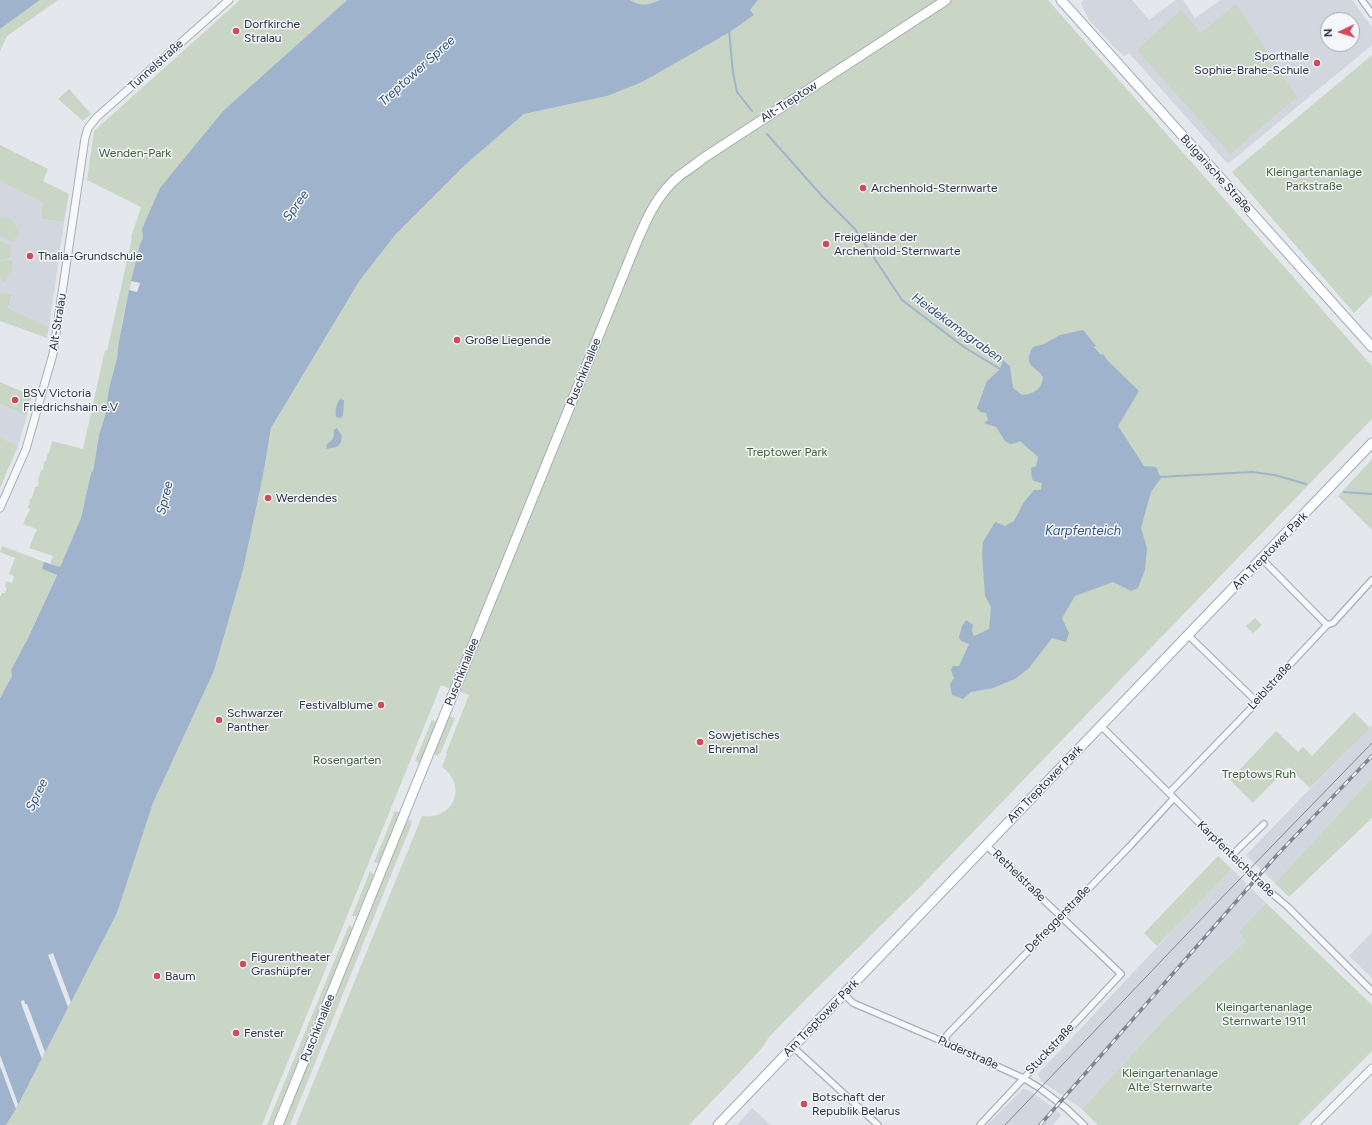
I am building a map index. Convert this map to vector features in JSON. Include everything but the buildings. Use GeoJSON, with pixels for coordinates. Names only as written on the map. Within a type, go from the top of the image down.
{"type":"FeatureCollection","features":[{"type":"Feature","properties":{"kind":"main road","name":"Alt-Treptow"},"geometry":{"type":"LineString","coordinates":[[647,219],[660,196],[679,176],[946,0]]}},
{"type":"Feature","properties":{"kind":"main road","name":"Bulgarische Straße"},"geometry":{"type":"LineString","coordinates":[[1061,0],[1372,347]]}},
{"type":"Feature","properties":{"kind":"main road","name":"Puschkinallee"},"geometry":{"type":"LineString","coordinates":[[278,1125],[647,219]]}},
{"type":"Feature","properties":{"kind":"main road","name":"Am Treptower Park"},"geometry":{"type":"LineString","coordinates":[[718,1125],[1372,443]]}},
{"type":"Feature","properties":{"kind":"street"},"geometry":{"type":"LineString","coordinates":[[1362,0],[1372,14]]}},
{"type":"Feature","properties":{"kind":"street","name":"Tunnelstraße"},"geometry":{"type":"LineString","coordinates":[[88,128],[97,117],[227,1]]}},
{"type":"Feature","properties":{"kind":"street","name":"Alt-Stralau"},"geometry":{"type":"LineString","coordinates":[[0,508],[26,449],[53,354],[85,138],[88,128]]}},
{"type":"Feature","properties":{"kind":"street"},"geometry":{"type":"LineString","coordinates":[[1262,559],[1327,625]]}},
{"type":"Feature","properties":{"kind":"street","name":"Leiblstraße"},"geometry":{"type":"LineString","coordinates":[[1169,793],[1327,625],[1333,623],[1372,580]]}},
{"type":"Feature","properties":{"kind":"street"},"geometry":{"type":"LineString","coordinates":[[1188,635],[1256,702]]}},
{"type":"Feature","properties":{"kind":"street","name":"Karpfenteichstraße"},"geometry":{"type":"LineString","coordinates":[[1101,726],[1232,855],[1288,907],[1372,991]]}},
{"type":"Feature","properties":{"kind":"street","name":"Defreggerstraße"},"geometry":{"type":"LineString","coordinates":[[944,1042],[947,1035],[1130,846],[1174,798]]}},
{"type":"Feature","properties":{"kind":"street"},"geometry":{"type":"LineString","coordinates":[[1232,855],[1264,824]]}},
{"type":"Feature","properties":{"kind":"street","name":"Rethelstraße"},"geometry":{"type":"LineString","coordinates":[[986,845],[1121,974]]}},
{"type":"Feature","properties":{"kind":"street","name":"Stuckstraße"},"geometry":{"type":"LineString","coordinates":[[980,1125],[1121,974]]}},
{"type":"Feature","properties":{"kind":"street","name":"Puderstraße"},"geometry":{"type":"LineString","coordinates":[[844,994],[853,1003],[1023,1078],[1038,1087],[1066,1108],[1084,1125]]}},
{"type":"Feature","properties":{"kind":"street"},"geometry":{"type":"LineString","coordinates":[[792,1047],[878,1125]]}},
{"type":"Feature","properties":{"kind":"street"},"geometry":{"type":"LineString","coordinates":[[1315,1125],[1372,1068]]}},
{"type":"Feature","properties":{"kind":"shaded area"},"geometry":{"type":"Polygon","coordinates":[[[1084,0],[1132,0],[1149,20],[1176,0],[1183,0],[1195,18],[1221,0],[1352,0],[1372,27],[1372,45],[1228,164],[1129,53],[1124,56],[1089,20],[1081,3],[1084,0]]]}},
{"type":"Feature","properties":{"kind":"shaded area","name":"Thalia-Grundschule"},"geometry":{"type":"Polygon","coordinates":[[[0,181],[44,202],[41,219],[64,222],[49,327],[8,308],[12,296],[0,292],[0,181]]]}},
{"type":"Feature","properties":{"kind":"shaded area"},"geometry":{"type":"Polygon","coordinates":[[[0,404],[27,416],[18,446],[0,437],[0,404]]]}},
{"type":"Feature","properties":{"kind":"shaded area"},"geometry":{"type":"Polygon","coordinates":[[[1372,725],[1372,778],[1275,883],[1246,855],[1372,725]]]}},
{"type":"Feature","properties":{"kind":"shaded area"},"geometry":{"type":"Polygon","coordinates":[[[1232,869],[1266,903],[1238,932],[1245,941],[1168,1015],[1082,1109],[1041,1081],[1038,1074],[1232,869]]]}},
{"type":"Feature","properties":{"kind":"shaded area"},"geometry":{"type":"Polygon","coordinates":[[[1372,932],[1372,978],[1349,956],[1372,932]]]}},
{"type":"Feature","properties":{"kind":"shaded area"},"geometry":{"type":"Polygon","coordinates":[[[1023,1089],[1030,1091],[1061,1115],[1053,1125],[987,1125],[1023,1089]]]}},
{"type":"Feature","properties":{"kind":"shaded area"},"geometry":{"type":"Polygon","coordinates":[[[752,1108],[771,1125],[737,1125],[752,1108]]]}},
{"type":"Feature","properties":{"kind":"green space"},"geometry":{"type":"Polygon","coordinates":[[[40,0],[58,0],[7,36],[0,51],[0,29],[40,0]]]}},
{"type":"Feature","properties":{"kind":"green space","name":"Wenden-Park"},"geometry":{"type":"Polygon","coordinates":[[[240,0],[347,0],[224,110],[144,235],[140,244],[122,323],[117,358],[109,388],[105,415],[99,435],[93,471],[91,473],[81,518],[27,640],[11,670],[12,676],[0,698],[0,597],[2,593],[5,593],[7,588],[5,587],[6,581],[12,583],[14,576],[9,574],[15,558],[0,552],[2,546],[50,564],[53,556],[29,548],[37,529],[23,524],[30,509],[28,508],[29,501],[32,498],[35,487],[37,487],[39,483],[38,480],[41,470],[43,470],[44,461],[46,461],[52,441],[83,449],[105,350],[107,351],[131,237],[141,207],[87,180],[94,131],[240,0]]]}},
{"type":"Feature","properties":{"kind":"green space"},"geometry":{"type":"Polygon","coordinates":[[[630,0],[660,0],[652,3],[638,4],[630,0]]]}},
{"type":"Feature","properties":{"kind":"green space","name":"Treptower Park"},"geometry":{"type":"Polygon","coordinates":[[[758,0],[1048,0],[1372,366],[1372,419],[919,888],[769,1037],[761,1049],[689,1125],[296,1125],[422,816],[433,816],[442,813],[454,800],[456,792],[454,783],[450,774],[442,767],[469,695],[441,685],[262,1125],[6,1125],[16,1109],[117,913],[153,803],[214,671],[243,570],[263,476],[271,428],[360,280],[396,234],[464,166],[524,114],[607,96],[730,32],[754,15],[750,10],[758,0]]]}},
{"type":"Feature","properties":{"kind":"green space"},"geometry":{"type":"Polygon","coordinates":[[[1236,4],[1297,97],[1230,154],[1137,50],[1181,10],[1201,33],[1236,4]]]}},
{"type":"Feature","properties":{"kind":"green space","name":"Kleingartenanlage Parkstraße"},"geometry":{"type":"Polygon","coordinates":[[[1372,55],[1372,295],[1354,313],[1232,172],[1372,55]]]}},
{"type":"Feature","properties":{"kind":"green space"},"geometry":{"type":"Polygon","coordinates":[[[69,89],[91,114],[83,121],[58,99],[69,89]]]}},
{"type":"Feature","properties":{"kind":"green space"},"geometry":{"type":"Polygon","coordinates":[[[0,145],[48,169],[43,181],[69,194],[64,222],[41,219],[43,202],[0,181],[0,145]]]}},
{"type":"Feature","properties":{"kind":"green space"},"geometry":{"type":"Polygon","coordinates":[[[0,218],[12,219],[20,234],[12,242],[0,236],[0,218]]]}},
{"type":"Feature","properties":{"kind":"green space"},"geometry":{"type":"Polygon","coordinates":[[[0,241],[11,246],[10,258],[0,260],[0,241]]]}},
{"type":"Feature","properties":{"kind":"green space"},"geometry":{"type":"Polygon","coordinates":[[[11,260],[13,267],[12,273],[9,272],[6,282],[3,282],[3,280],[0,279],[0,262],[11,260]]]}},
{"type":"Feature","properties":{"kind":"green space"},"geometry":{"type":"Polygon","coordinates":[[[0,292],[12,295],[8,308],[49,327],[47,338],[0,321],[0,292]]]}},
{"type":"Feature","properties":{"kind":"green space","name":"BSV Victoria Friedrichshain e.V"},"geometry":{"type":"Polygon","coordinates":[[[0,382],[32,396],[27,416],[0,404],[0,382]]]}},
{"type":"Feature","properties":{"kind":"green space"},"geometry":{"type":"Polygon","coordinates":[[[0,437],[18,446],[0,488],[0,437]]]}},
{"type":"Feature","properties":{"kind":"green space"},"geometry":{"type":"Polygon","coordinates":[[[1372,459],[1372,530],[1338,496],[1372,459]]]}},
{"type":"Feature","properties":{"kind":"green space"},"geometry":{"type":"Polygon","coordinates":[[[1255,618],[1262,625],[1253,633],[1246,626],[1255,618]]]}},
{"type":"Feature","properties":{"kind":"green space","name":"Treptows Ruh"},"geometry":{"type":"Polygon","coordinates":[[[1354,712],[1370,728],[1310,788],[1288,767],[1253,803],[1230,780],[1276,731],[1298,752],[1303,747],[1312,756],[1354,712]]]}},
{"type":"Feature","properties":{"kind":"green space"},"geometry":{"type":"Polygon","coordinates":[[[449,716],[455,718],[438,756],[434,754],[449,716]]]}},
{"type":"Feature","properties":{"kind":"green space"},"geometry":{"type":"Polygon","coordinates":[[[432,720],[437,722],[420,763],[415,761],[432,720]]]}},
{"type":"Feature","properties":{"kind":"green space"},"geometry":{"type":"Polygon","coordinates":[[[1372,778],[1372,818],[1289,897],[1275,883],[1372,778]]]}},
{"type":"Feature","properties":{"kind":"green space"},"geometry":{"type":"Polygon","coordinates":[[[395,811],[400,813],[379,863],[374,862],[395,811]]]}},
{"type":"Feature","properties":{"kind":"green space"},"geometry":{"type":"Polygon","coordinates":[[[408,819],[412,821],[410,828],[290,1125],[283,1125],[408,819]]]}},
{"type":"Feature","properties":{"kind":"green space"},"geometry":{"type":"Polygon","coordinates":[[[1218,856],[1232,869],[1157,946],[1144,933],[1218,856]]]}},
{"type":"Feature","properties":{"kind":"green space"},"geometry":{"type":"Polygon","coordinates":[[[370,871],[374,875],[357,916],[352,916],[370,871]]]}},
{"type":"Feature","properties":{"kind":"green space"},"geometry":{"type":"Polygon","coordinates":[[[1266,903],[1372,1005],[1372,1051],[1298,1125],[1098,1125],[1082,1109],[1168,1015],[1245,941],[1238,932],[1266,903]]]}},
{"type":"Feature","properties":{"kind":"green space"},"geometry":{"type":"Polygon","coordinates":[[[349,925],[353,928],[272,1125],[267,1125],[349,925]]]}},
{"type":"Feature","properties":{"kind":"water"},"geometry":{"type":"Polygon","coordinates":[[[0,0],[40,0],[0,29],[0,0]]]}},
{"type":"Feature","properties":{"kind":"water"},"geometry":{"type":"Polygon","coordinates":[[[347,0],[630,0],[638,4],[645,4],[660,0],[758,0],[750,10],[754,15],[730,32],[642,82],[607,96],[524,114],[464,166],[396,234],[360,280],[271,428],[263,476],[243,570],[214,671],[153,803],[117,913],[16,1109],[6,1125],[0,1125],[0,698],[12,676],[11,670],[27,640],[57,575],[42,569],[44,562],[60,567],[81,518],[91,473],[93,471],[99,435],[105,415],[109,388],[117,358],[129,290],[137,292],[140,283],[131,281],[140,244],[143,238],[142,229],[160,188],[224,110],[347,0]]]}},
{"type":"Feature","properties":{"kind":"water","name":"Karpfenteich"},"geometry":{"type":"Polygon","coordinates":[[[1083,330],[1096,346],[1094,347],[1101,355],[1103,354],[1108,361],[1139,391],[1118,426],[1144,466],[1156,467],[1161,478],[1151,492],[1141,528],[1147,548],[1145,570],[1138,588],[1131,591],[1113,582],[1075,596],[1062,618],[1069,633],[1066,642],[1052,638],[1029,668],[1015,679],[993,688],[971,692],[963,699],[952,695],[950,684],[954,678],[951,670],[953,666],[959,666],[969,644],[961,641],[959,637],[962,626],[966,620],[973,625],[972,631],[974,636],[989,629],[991,607],[985,596],[982,554],[983,542],[995,522],[1005,526],[1014,521],[1024,502],[1034,490],[1041,490],[1042,483],[1032,479],[1031,468],[1036,466],[1038,457],[1020,441],[1010,444],[1005,441],[996,427],[984,423],[988,420],[986,413],[980,412],[977,408],[987,381],[1000,369],[1003,360],[1010,366],[1013,388],[1022,395],[1034,392],[1041,385],[1043,377],[1029,362],[1030,353],[1033,347],[1044,344],[1060,335],[1083,330]]]}},
{"type":"Feature","properties":{"kind":"water"},"geometry":{"type":"Polygon","coordinates":[[[340,399],[344,400],[343,416],[340,418],[336,417],[336,412],[340,399]]]}},
{"type":"Feature","properties":{"kind":"water"},"geometry":{"type":"Polygon","coordinates":[[[337,428],[342,436],[341,442],[337,447],[326,449],[327,444],[333,438],[334,430],[337,428]]]}},
{"type":"Feature","properties":{"kind":"pier"},"geometry":{"type":"Polygon","coordinates":[[[53,953],[71,1002],[68,1007],[48,955],[53,953]]]}},
{"type":"Feature","properties":{"kind":"pier"},"geometry":{"type":"Polygon","coordinates":[[[24,1000],[25,1004],[27,1004],[45,1052],[42,1059],[22,1006],[21,1001],[24,1000]]]}},
{"type":"Feature","properties":{"kind":"pier"},"geometry":{"type":"Polygon","coordinates":[[[0,1055],[18,1104],[16,1109],[0,1066],[0,1055]]]}},
{"type":"Feature","properties":{"kind":"waterway","name":"Heidekampgraben"},"geometry":{"type":"LineString","coordinates":[[729,30],[733,73],[737,92],[752,111]]}},
{"type":"Feature","properties":{"kind":"waterway","name":"Heidekampgraben"},"geometry":{"type":"LineString","coordinates":[[767,134],[822,196],[855,229],[902,300],[964,347],[1001,371]]}},
{"type":"Feature","properties":{"kind":"waterway","name":"Heidekampgraben"},"geometry":{"type":"LineString","coordinates":[[1159,477],[1252,472],[1275,475],[1306,484]]}},
{"type":"Feature","properties":{"kind":"waterway","name":"Heidekampgraben"},"geometry":{"type":"LineString","coordinates":[[1344,492],[1372,494]]}},
{"type":"Feature","properties":{"kind":"tram line"},"geometry":{"type":"LineString","coordinates":[[1005,1125],[1206,914],[1372,743]]}},
{"type":"Feature","properties":{"kind":"railway"},"geometry":{"type":"LineString","coordinates":[[1040,1125],[1277,855],[1372,756]]}},
{"type":"Feature","properties":{"kind":"place","name":"Dorfkirche Stralau"},"geometry":{"type":"Point","coordinates":[236,31]}},
{"type":"Feature","properties":{"kind":"place","name":"Sporthalle Sophie-Brahe-Schule"},"geometry":{"type":"Point","coordinates":[1317,63]}},
{"type":"Feature","properties":{"kind":"place","name":"Archenhold-Sternwarte"},"geometry":{"type":"Point","coordinates":[863,188]}},
{"type":"Feature","properties":{"kind":"place","name":"Freigelände der Archenhold-Sternwarte"},"geometry":{"type":"Point","coordinates":[826,244]}},
{"type":"Feature","properties":{"kind":"place","name":"Thalia-Grundschule"},"geometry":{"type":"Point","coordinates":[30,256]}},
{"type":"Feature","properties":{"kind":"place","name":"Große Liegende"},"geometry":{"type":"Point","coordinates":[457,340]}},
{"type":"Feature","properties":{"kind":"place","name":"BSV Victoria Friedrichshain e.V"},"geometry":{"type":"Point","coordinates":[15,400]}},
{"type":"Feature","properties":{"kind":"place","name":"Werdendes"},"geometry":{"type":"Point","coordinates":[268,498]}},
{"type":"Feature","properties":{"kind":"place","name":"Festivalblume"},"geometry":{"type":"Point","coordinates":[381,705]}},
{"type":"Feature","properties":{"kind":"place","name":"Schwarzer Panther"},"geometry":{"type":"Point","coordinates":[219,720]}},
{"type":"Feature","properties":{"kind":"place","name":"Sowjetisches Ehrenmal"},"geometry":{"type":"Point","coordinates":[700,742]}},
{"type":"Feature","properties":{"kind":"place","name":"Figurentheater Grashüpfer"},"geometry":{"type":"Point","coordinates":[243,964]}},
{"type":"Feature","properties":{"kind":"place","name":"Baum"},"geometry":{"type":"Point","coordinates":[157,976]}},
{"type":"Feature","properties":{"kind":"place","name":"Fenster"},"geometry":{"type":"Point","coordinates":[236,1033]}},
{"type":"Feature","properties":{"kind":"place","name":"Botschaft der Republik Belarus"},"geometry":{"type":"Point","coordinates":[804,1104]}},
{"type":"Feature","properties":{"kind":"water label","name":"Treptower Spree"},"geometry":{"type":"Point","coordinates":[417,71]}},
{"type":"Feature","properties":{"kind":"water label","name":"Spree"},"geometry":{"type":"Point","coordinates":[296,206]}},
{"type":"Feature","properties":{"kind":"water label","name":"Spree"},"geometry":{"type":"Point","coordinates":[165,498]}},
{"type":"Feature","properties":{"kind":"water label","name":"Spree"},"geometry":{"type":"Point","coordinates":[37,795]}},
{"type":"Feature","properties":{"kind":"park label","name":"Rosengarten"},"geometry":{"type":"Point","coordinates":[347,760]}},
{"type":"Feature","properties":{"kind":"park label","name":"Kleingartenanlage Sternwarte 1911"},"geometry":{"type":"Point","coordinates":[1264,1014]}},
{"type":"Feature","properties":{"kind":"park label","name":"Kleingartenanlage Alte Sternwarte"},"geometry":{"type":"Point","coordinates":[1170,1080]}}]}
